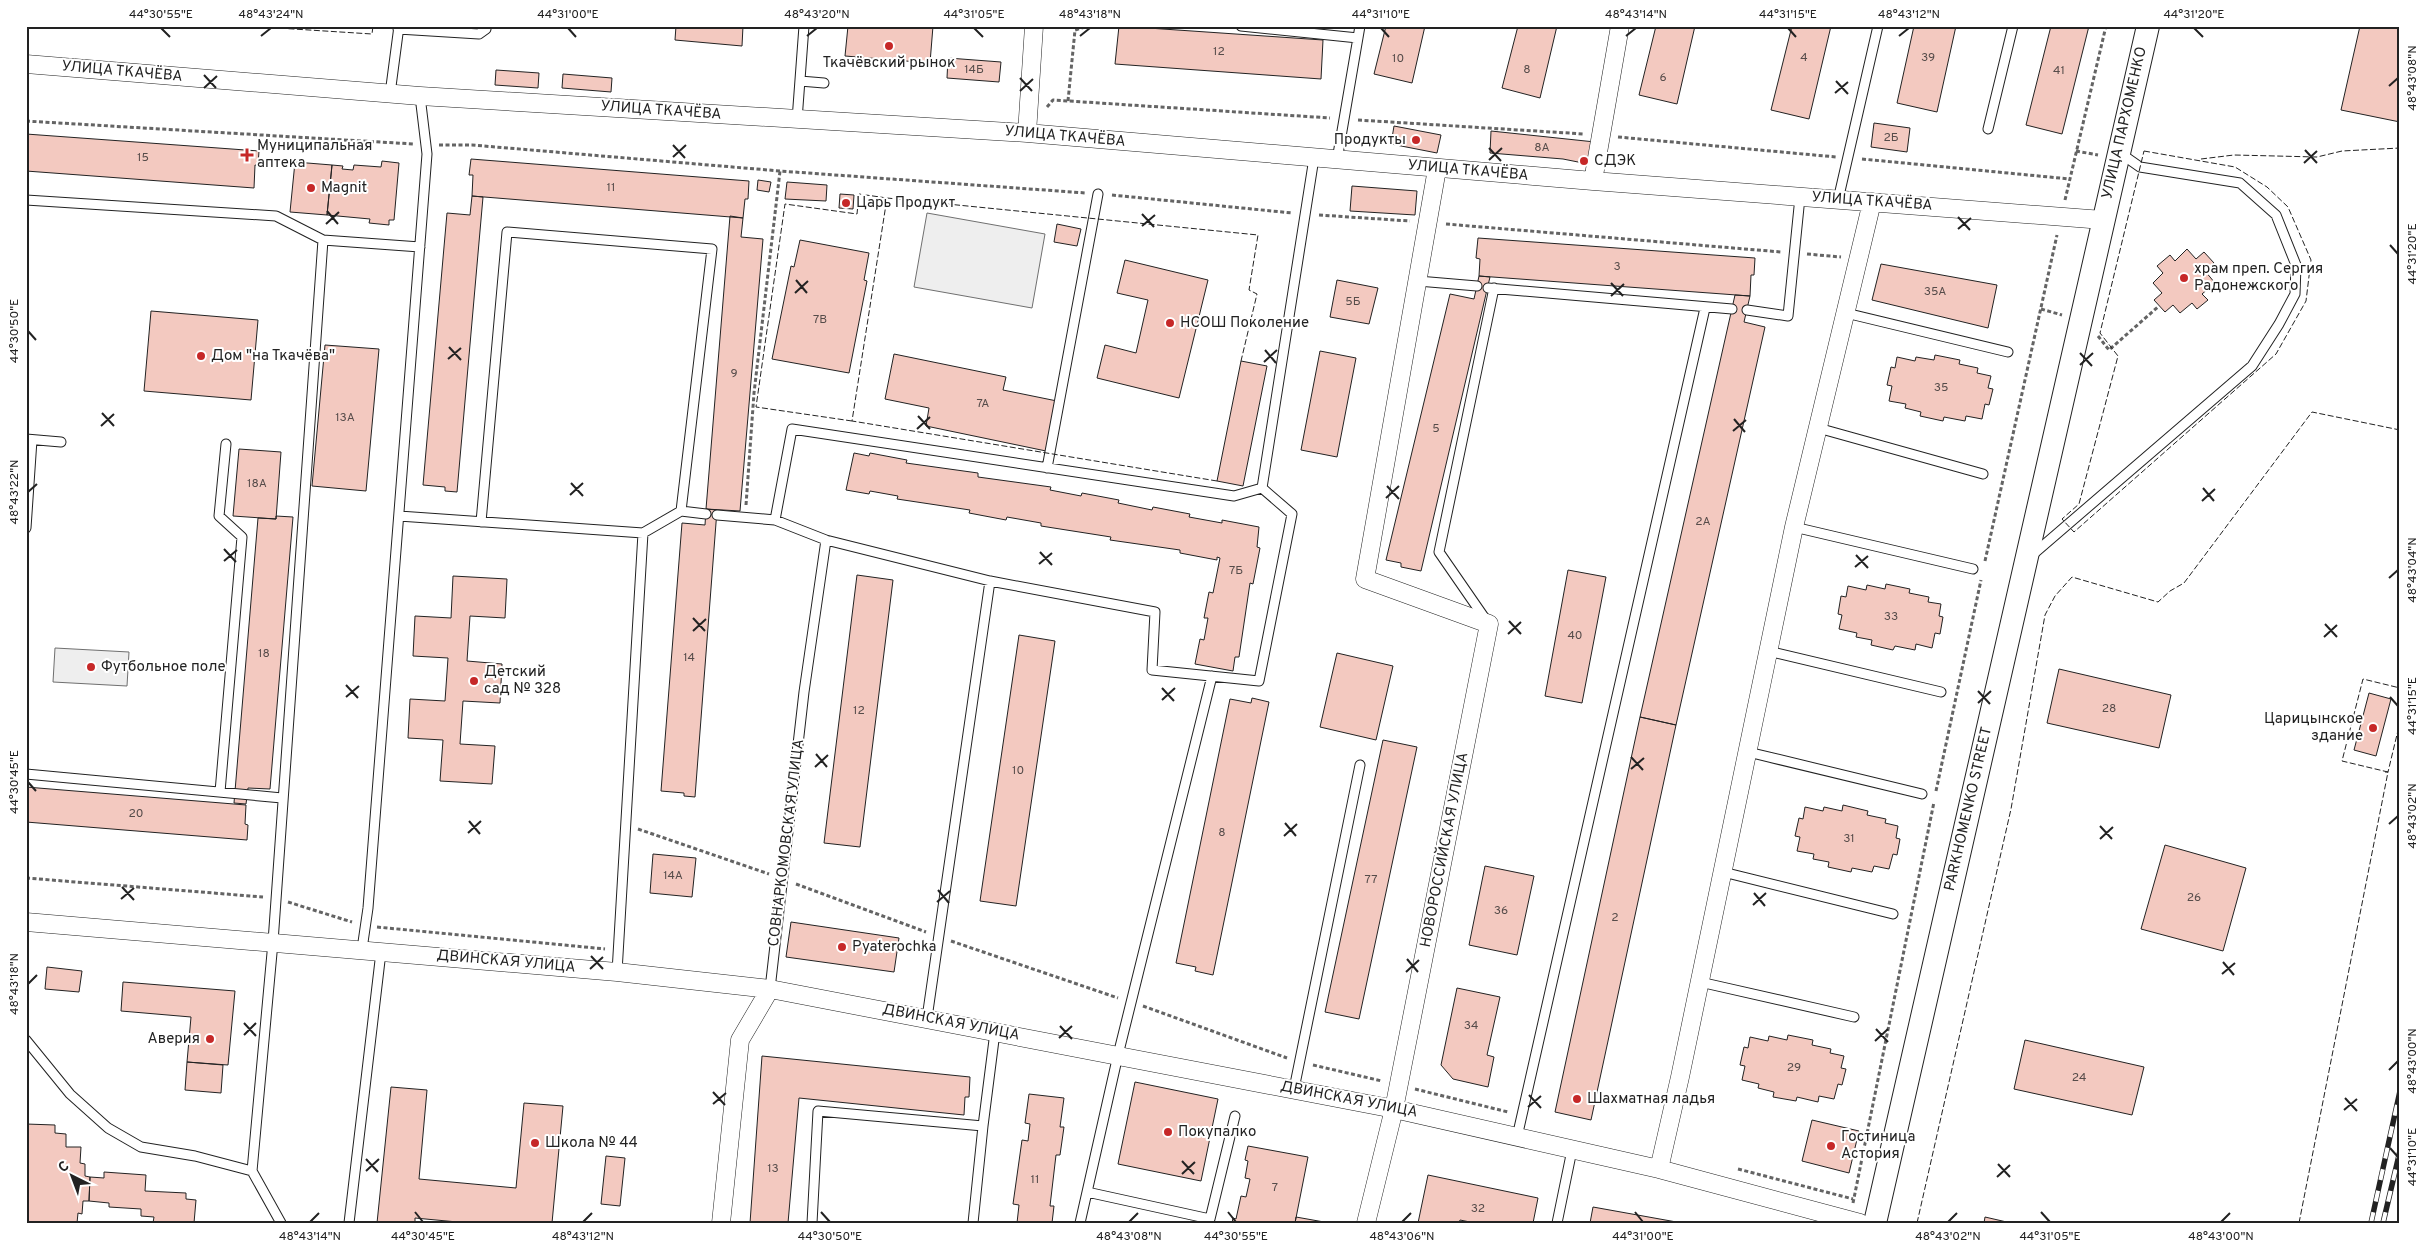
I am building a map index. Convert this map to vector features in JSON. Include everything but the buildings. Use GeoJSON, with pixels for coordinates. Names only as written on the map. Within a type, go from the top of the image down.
{"type":"FeatureCollection","features":[{"type":"Feature","properties":{"kind":"street"},"geometry":{"type":"LineString","coordinates":[[1027,134],[1034,26]]}},
{"type":"Feature","properties":{"kind":"street"},"geometry":{"type":"LineString","coordinates":[[1592,181],[1620,26]]}},
{"type":"Feature","properties":{"kind":"street","name":"УЛИЦА ПАРХОМЕНКО"},"geometry":{"type":"LineString","coordinates":[[2103,220],[2148,26]]}},
{"type":"Feature","properties":{"kind":"street","name":"УЛИЦА ТКАЧЁВА"},"geometry":{"type":"LineString","coordinates":[[26,64],[390,94],[1027,134],[1438,169],[2103,220]]}},
{"type":"Feature","properties":{"kind":"street"},"geometry":{"type":"LineString","coordinates":[[1438,169],[1365,579],[1489,624]]}},
{"type":"Feature","properties":{"kind":"street"},"geometry":{"type":"LineString","coordinates":[[1658,1170],[1700,982],[1794,527],[1872,202]]}},
{"type":"Feature","properties":{"kind":"street","name":"PARKHOMENKO STREET"},"geometry":{"type":"LineString","coordinates":[[1875,1223],[2103,220]]}},
{"type":"Feature","properties":{"kind":"street","name":"НОВОРОССИЙСКАЯ УЛИЦА"},"geometry":{"type":"LineString","coordinates":[[1366,1223],[1399,1085],[1489,624]]}},
{"type":"Feature","properties":{"kind":"street","name":"ДВИНСКАЯ УЛИЦА"},"geometry":{"type":"LineString","coordinates":[[26,922],[362,949],[617,972],[770,989],[1394,1109],[1658,1170],[1854,1221]]}},
{"type":"Feature","properties":{"kind":"street","name":"СОВНАРКОМОВСКАЯ УЛИЦА"},"geometry":{"type":"LineString","coordinates":[[721,1223],[740,1040],[770,989]]}},
{"type":"Feature","properties":{"kind":"lane"},"geometry":{"type":"LineString","coordinates":[[797,120],[804,26]]}},
{"type":"Feature","properties":{"kind":"lane"},"geometry":{"type":"LineString","coordinates":[[1241,26],[1358,38]]}},
{"type":"Feature","properties":{"kind":"lane"},"geometry":{"type":"LineString","coordinates":[[1337,160],[1360,26]]}},
{"type":"Feature","properties":{"kind":"lane"},"geometry":{"type":"LineString","coordinates":[[1838,200],[1878,26]]}},
{"type":"Feature","properties":{"kind":"lane"},"geometry":{"type":"LineString","coordinates":[[1988,130],[2013,26]]}},
{"type":"Feature","properties":{"kind":"lane"},"geometry":{"type":"LineString","coordinates":[[390,94],[398,28],[482,30]]}},
{"type":"Feature","properties":{"kind":"lane"},"geometry":{"type":"LineString","coordinates":[[800,81],[824,83]]}},
{"type":"Feature","properties":{"kind":"lane"},"geometry":{"type":"LineString","coordinates":[[362,949],[366,926],[427,154],[420,96]]}},
{"type":"Feature","properties":{"kind":"lane"},"geometry":{"type":"LineString","coordinates":[[2025,561],[2069,526],[2252,366],[2280,324],[2295,294],[2296,265],[2276,215],[2240,182],[2140,167],[2118,152]]}},
{"type":"Feature","properties":{"kind":"lane"},"geometry":{"type":"LineString","coordinates":[[1262,488],[1314,158]]}},
{"type":"Feature","properties":{"kind":"lane"},"geometry":{"type":"LineString","coordinates":[[1047,468],[1098,194]]}},
{"type":"Feature","properties":{"kind":"lane"},"geometry":{"type":"LineString","coordinates":[[1747,310],[1788,316],[1796,253],[1800,197]]}},
{"type":"Feature","properties":{"kind":"lane"},"geometry":{"type":"LineString","coordinates":[[26,200],[276,216],[323,240],[420,247]]}},
{"type":"Feature","properties":{"kind":"lane"},"geometry":{"type":"LineString","coordinates":[[481,522],[507,232],[712,249],[682,511]]}},
{"type":"Feature","properties":{"kind":"lane"},"geometry":{"type":"LineString","coordinates":[[281,1223],[252,1171],[272,942],[323,240]]}},
{"type":"Feature","properties":{"kind":"lane"},"geometry":{"type":"LineString","coordinates":[[1418,281],[1476,286]]}},
{"type":"Feature","properties":{"kind":"lane"},"geometry":{"type":"LineString","coordinates":[[1489,624],[1439,552],[1491,288],[1732,309]]}},
{"type":"Feature","properties":{"kind":"lane"},"geometry":{"type":"LineString","coordinates":[[1517,1137],[1705,308]]}},
{"type":"Feature","properties":{"kind":"lane"},"geometry":{"type":"LineString","coordinates":[[1846,313],[2008,352]]}},
{"type":"Feature","properties":{"kind":"lane"},"geometry":{"type":"LineString","coordinates":[[1818,428],[1983,474]]}},
{"type":"Feature","properties":{"kind":"lane"},"geometry":{"type":"LineString","coordinates":[[775,520],[792,429],[1234,496],[1262,488]]}},
{"type":"Feature","properties":{"kind":"lane"},"geometry":{"type":"LineString","coordinates":[[26,528],[29,440],[61,442]]}},
{"type":"Feature","properties":{"kind":"lane"},"geometry":{"type":"LineString","coordinates":[[220,792],[242,537],[219,516],[226,444]]}},
{"type":"Feature","properties":{"kind":"lane"},"geometry":{"type":"LineString","coordinates":[[717,515],[775,520],[826,540],[990,580],[1155,612],[1152,670],[1259,681],[1292,514],[1262,488]]}},
{"type":"Feature","properties":{"kind":"lane"},"geometry":{"type":"LineString","coordinates":[[399,516],[642,533],[682,511],[706,514]]}},
{"type":"Feature","properties":{"kind":"lane"},"geometry":{"type":"LineString","coordinates":[[1794,527],[1973,569]]}},
{"type":"Feature","properties":{"kind":"lane"},"geometry":{"type":"LineString","coordinates":[[617,972],[642,533]]}},
{"type":"Feature","properties":{"kind":"lane","name":"СОВНАРКОМОВСКАЯ УЛИЦА"},"geometry":{"type":"LineString","coordinates":[[770,989],[804,692],[826,540]]}},
{"type":"Feature","properties":{"kind":"lane"},"geometry":{"type":"LineString","coordinates":[[927,1018],[990,580]]}},
{"type":"Feature","properties":{"kind":"lane"},"geometry":{"type":"LineString","coordinates":[[1768,651],[1941,692]]}},
{"type":"Feature","properties":{"kind":"lane"},"geometry":{"type":"LineString","coordinates":[[1080,1223],[1118,1055],[1212,676]]}},
{"type":"Feature","properties":{"kind":"lane"},"geometry":{"type":"LineString","coordinates":[[1748,752],[1922,794]]}},
{"type":"Feature","properties":{"kind":"lane"},"geometry":{"type":"LineString","coordinates":[[1294,1089],[1360,765]]}},
{"type":"Feature","properties":{"kind":"lane"},"geometry":{"type":"LineString","coordinates":[[26,774],[282,798]]}},
{"type":"Feature","properties":{"kind":"lane"},"geometry":{"type":"LineString","coordinates":[[1722,872],[1893,914]]}},
{"type":"Feature","properties":{"kind":"lane"},"geometry":{"type":"LineString","coordinates":[[349,1223],[381,952]]}},
{"type":"Feature","properties":{"kind":"lane"},"geometry":{"type":"LineString","coordinates":[[1700,982],[1854,1017]]}},
{"type":"Feature","properties":{"kind":"lane"},"geometry":{"type":"LineString","coordinates":[[973,1223],[994,1032]]}},
{"type":"Feature","properties":{"kind":"lane"},"geometry":{"type":"LineString","coordinates":[[26,1040],[70,1094],[108,1128],[140,1147],[195,1156],[252,1171]]}},
{"type":"Feature","properties":{"kind":"lane"},"geometry":{"type":"LineString","coordinates":[[812,1223],[818,1111],[983,1126]]}},
{"type":"Feature","properties":{"kind":"lane"},"geometry":{"type":"LineString","coordinates":[[1087,1192],[1210,1219],[1235,1116]]}},
{"type":"Feature","properties":{"kind":"lane"},"geometry":{"type":"LineString","coordinates":[[1556,1223],[1572,1150]]}},
{"type":"Feature","properties":{"kind":"path"},"geometry":{"type":"LineString","coordinates":[[1068,101],[1075,30],[1089,26]]}},
{"type":"Feature","properties":{"kind":"path"},"geometry":{"type":"LineString","coordinates":[[1984,568],[2061,216],[2106,26]]}},
{"type":"Feature","properties":{"kind":"path"},"geometry":{"type":"LineString","coordinates":[[1054,100],[1601,135],[2070,179]]}},
{"type":"Feature","properties":{"kind":"path"},"geometry":{"type":"LineString","coordinates":[[26,122],[426,145],[472,145],[780,171],[1098,194],[1306,214],[1428,222],[1859,258]]}},
{"type":"Feature","properties":{"kind":"path"},"geometry":{"type":"LineString","coordinates":[[745,518],[754,393],[780,171]]}},
{"type":"Feature","properties":{"kind":"path"},"geometry":{"type":"LineString","coordinates":[[2097,334],[2108,350],[2159,306]]}},
{"type":"Feature","properties":{"kind":"path"},"geometry":{"type":"LineString","coordinates":[[1854,1221],[1853,1199],[1982,578]]}},
{"type":"Feature","properties":{"kind":"path"},"geometry":{"type":"LineString","coordinates":[[626,825],[782,879],[939,937],[1131,1002],[1299,1062],[1522,1115]]}},
{"type":"Feature","properties":{"kind":"path"},"geometry":{"type":"LineString","coordinates":[[26,878],[275,898],[366,926],[618,950]]}},
{"type":"Feature","properties":{"kind":"path"},"geometry":{"type":"LineString","coordinates":[[1730,1167],[1853,1199]]}},
{"type":"Feature","properties":{"kind":"shaded area"},"geometry":{"type":"Polygon","coordinates":[[[927,213],[1045,234],[1032,308],[914,287],[927,213]]]}},
{"type":"Feature","properties":{"kind":"shaded area","name":"Футбольное поле"},"geometry":{"type":"Polygon","coordinates":[[[55,648],[129,652],[127,686],[53,682],[55,648]]]}},
{"type":"Feature","properties":{"kind":"railway"},"geometry":{"type":"LineString","coordinates":[[2371,1223],[2400,1091]]}},
{"type":"Feature","properties":{"kind":"railway"},"geometry":{"type":"LineString","coordinates":[[2383,1223],[2400,1151]]}},
{"type":"Feature","properties":{"kind":"fence"},"geometry":{"type":"LineString","coordinates":[[246,26],[372,34],[373,26]]}},
{"type":"Feature","properties":{"kind":"fence"},"geometry":{"type":"LineString","coordinates":[[2201,159],[2234,155],[2317,157],[2342,151],[2400,148]]}},
{"type":"Feature","properties":{"kind":"fence"},"geometry":{"type":"LineString","coordinates":[[2144,151],[2235,167],[2267,187],[2288,207],[2311,260],[2306,301],[2276,354],[2074,532],[2062,519],[2079,504],[2118,356],[2100,333],[2144,151]]}},
{"type":"Feature","properties":{"kind":"fence"},"geometry":{"type":"LineString","coordinates":[[852,421],[756,407],[785,204],[857,214],[859,194],[887,198]]}},
{"type":"Feature","properties":{"kind":"fence"},"geometry":{"type":"LineString","coordinates":[[1217,481],[852,421],[887,198],[1258,235],[1249,290],[1257,294],[1241,361]]}},
{"type":"Feature","properties":{"kind":"fence"},"geometry":{"type":"LineString","coordinates":[[1917,1223],[2011,809],[2045,615],[2055,596],[2072,577],[2158,602],[2170,591],[2184,583],[2312,412],[2400,430]]}},
{"type":"Feature","properties":{"kind":"fence"},"geometry":{"type":"LineString","coordinates":[[2299,1223],[2388,772],[2342,761],[2363,679],[2400,688]]}},
{"type":"Feature","properties":{"kind":"fence"},"geometry":{"type":"LineString","coordinates":[[2385,772],[2388,772],[2400,722]]}},
{"type":"Feature","properties":{"kind":"place","name":"Ткачёвский рынок"},"geometry":{"type":"Point","coordinates":[889,46]}},
{"type":"Feature","properties":{"kind":"place","name":"Продукты"},"geometry":{"type":"Point","coordinates":[1416,140]}},
{"type":"Feature","properties":{"kind":"place","name":"Муниципальная аптека"},"geometry":{"type":"Point","coordinates":[247,155]}},
{"type":"Feature","properties":{"kind":"place","name":"СДЭК"},"geometry":{"type":"Point","coordinates":[1584,161]}},
{"type":"Feature","properties":{"kind":"place","name":"Magnit"},"geometry":{"type":"Point","coordinates":[311,188]}},
{"type":"Feature","properties":{"kind":"place","name":"Царь Продукт"},"geometry":{"type":"Point","coordinates":[846,203]}},
{"type":"Feature","properties":{"kind":"place","name":"храм преп. Сергия Радонежского"},"geometry":{"type":"Point","coordinates":[2184,278]}},
{"type":"Feature","properties":{"kind":"place","name":"НСОШ Поколение"},"geometry":{"type":"Point","coordinates":[1170,323]}},
{"type":"Feature","properties":{"kind":"place","name":"Дом \"на Ткачёва\""},"geometry":{"type":"Point","coordinates":[201,356]}},
{"type":"Feature","properties":{"kind":"place","name":"Футбольное поле"},"geometry":{"type":"Point","coordinates":[91,667]}},
{"type":"Feature","properties":{"kind":"place","name":"Детский сад № 328"},"geometry":{"type":"Point","coordinates":[474,681]}},
{"type":"Feature","properties":{"kind":"place","name":"Царицынское здание"},"geometry":{"type":"Point","coordinates":[2373,728]}},
{"type":"Feature","properties":{"kind":"place","name":"Pyaterochka"},"geometry":{"type":"Point","coordinates":[842,947]}},
{"type":"Feature","properties":{"kind":"place","name":"Аверия"},"geometry":{"type":"Point","coordinates":[210,1039]}},
{"type":"Feature","properties":{"kind":"place","name":"Шахматная ладья"},"geometry":{"type":"Point","coordinates":[1577,1099]}},
{"type":"Feature","properties":{"kind":"place","name":"Покупалко"},"geometry":{"type":"Point","coordinates":[1168,1132]}},
{"type":"Feature","properties":{"kind":"place","name":"Школа № 44"},"geometry":{"type":"Point","coordinates":[535,1143]}},
{"type":"Feature","properties":{"kind":"place","name":"Гостиница Астория"},"geometry":{"type":"Point","coordinates":[1831,1146]}}]}
